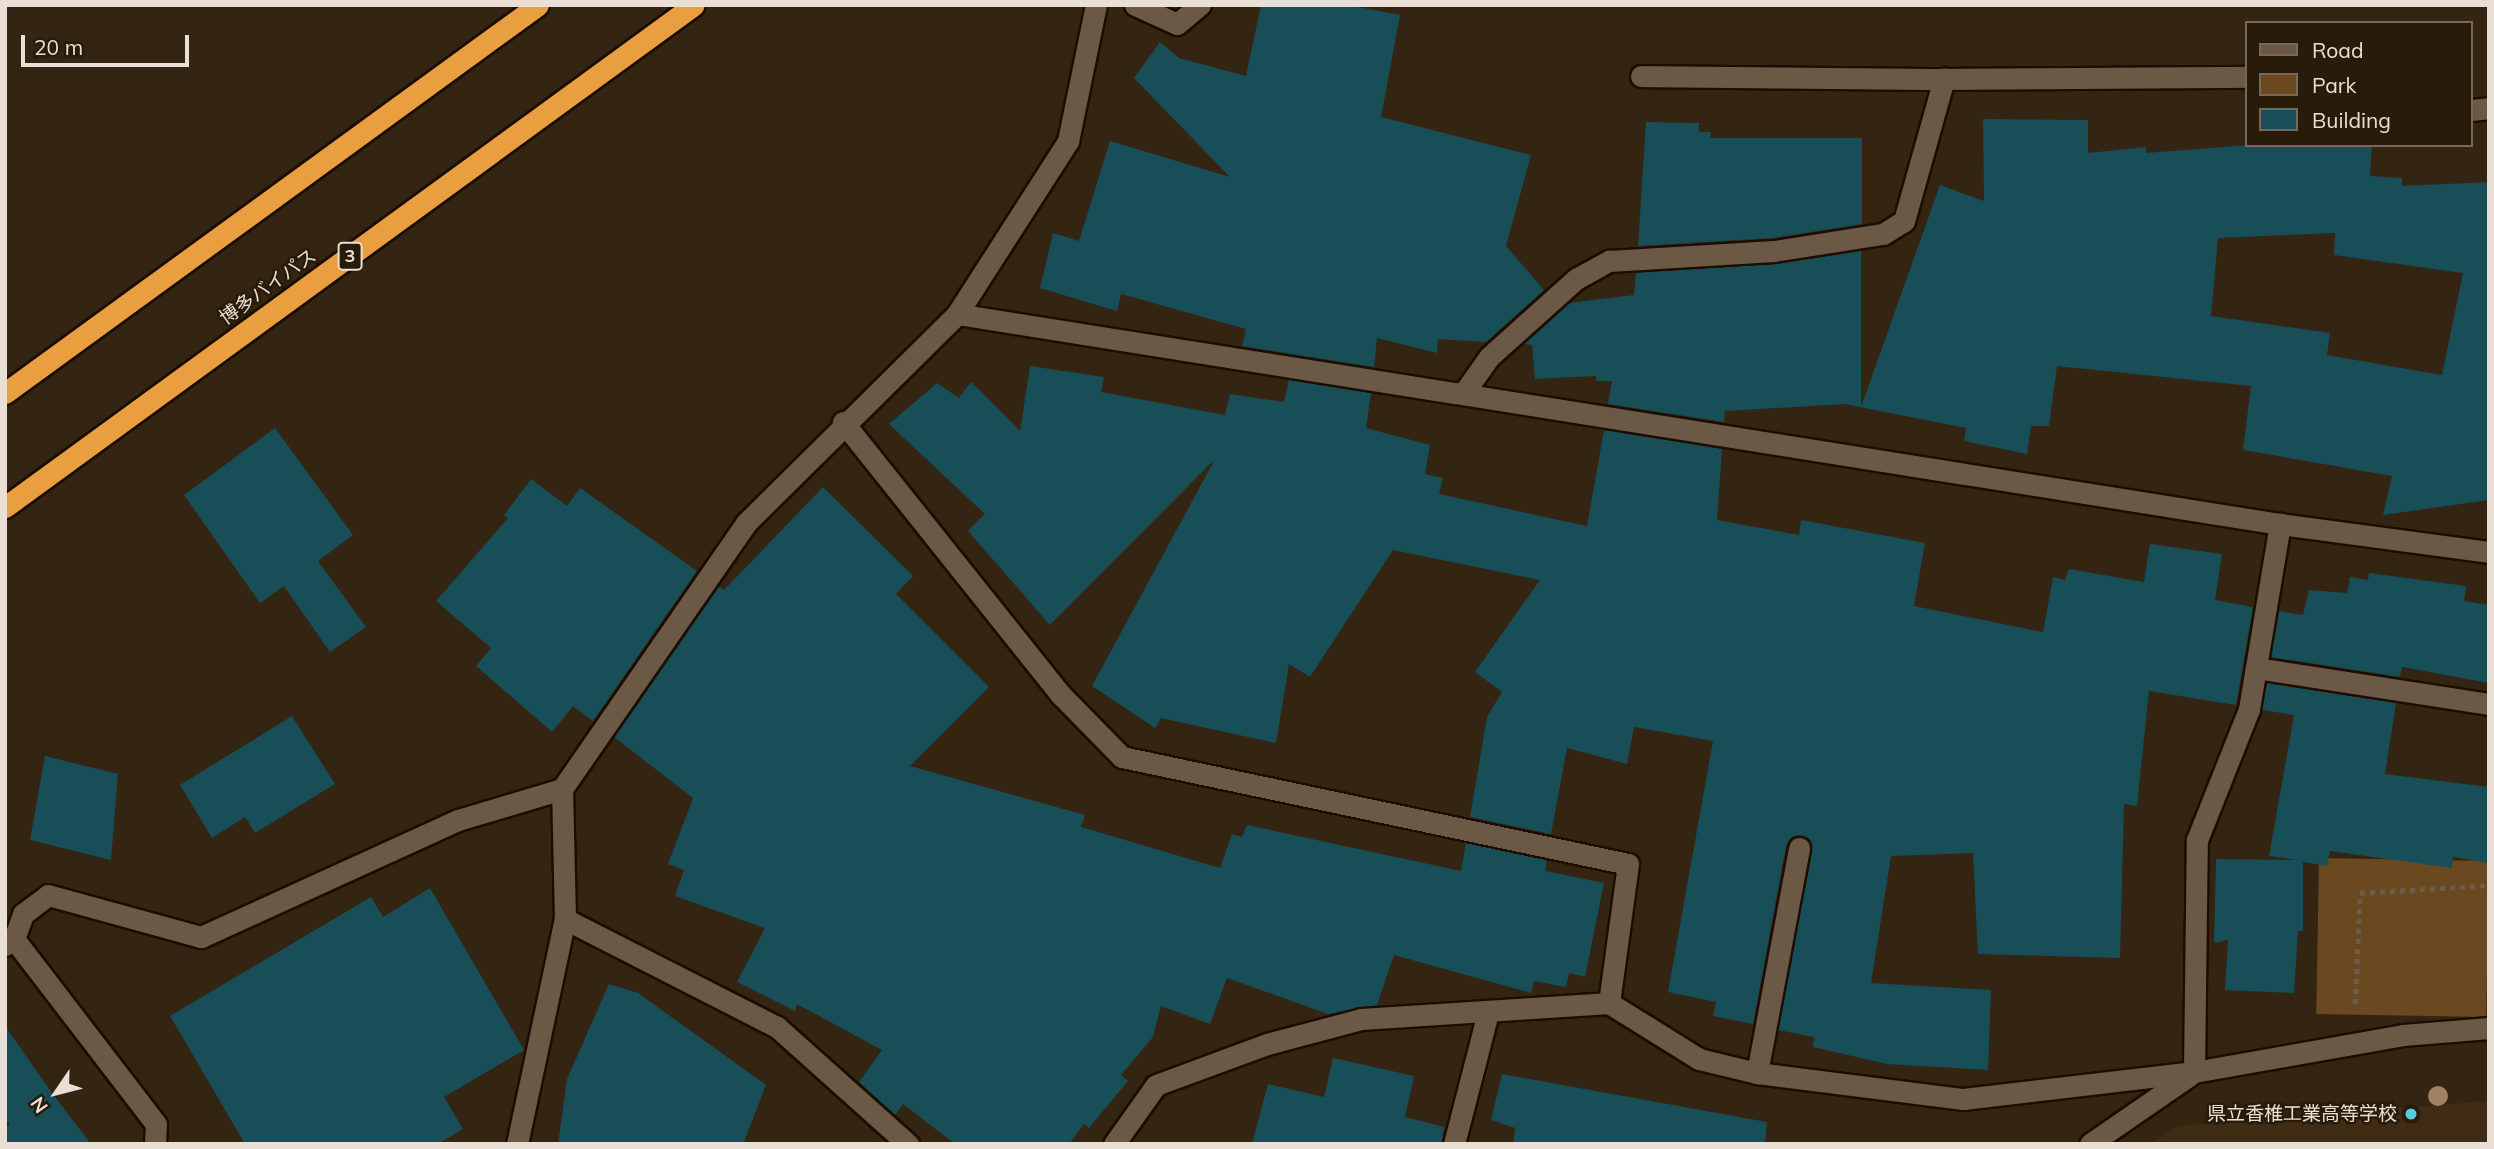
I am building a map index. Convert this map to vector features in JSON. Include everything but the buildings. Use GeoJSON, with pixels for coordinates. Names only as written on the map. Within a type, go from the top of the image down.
{"type":"FeatureCollection","features":[{"type":"Feature","properties":{"kind":"highway"},"geometry":{"type":"LineString","coordinates":[[5,393],[538,5]]}},
{"type":"Feature","properties":{"kind":"highway","name":"博多バイパス"},"geometry":{"type":"LineString","coordinates":[[5,507],[694,5]]}},
{"type":"Feature","properties":{"kind":"street"},"geometry":{"type":"LineString","coordinates":[[517,1144],[565,919],[562,789],[746,523],[844,422],[957,314],[1068,141],[1096,5]]}},
{"type":"Feature","properties":{"kind":"street"},"geometry":{"type":"LineString","coordinates":[[1135,5],[1177,24],[1200,5]]}},
{"type":"Feature","properties":{"kind":"street"},"geometry":{"type":"LineString","coordinates":[[1641,76],[1944,79],[2246,77]]}},
{"type":"Feature","properties":{"kind":"street"},"geometry":{"type":"LineString","coordinates":[[1463,394],[1489,357],[1576,279],[1609,261],[1774,251],[1884,234],[1904,221],[1944,79]]}},
{"type":"Feature","properties":{"kind":"street"},"geometry":{"type":"LineString","coordinates":[[957,314],[2280,524],[2489,552]]}},
{"type":"Feature","properties":{"kind":"street"},"geometry":{"type":"LineString","coordinates":[[844,422],[1060,695],[1122,757],[1628,864],[1609,1003]]}},
{"type":"Feature","properties":{"kind":"street"},"geometry":{"type":"LineString","coordinates":[[2194,1072],[2197,840],[2249,709],[2280,524]]}},
{"type":"Feature","properties":{"kind":"street"},"geometry":{"type":"LineString","coordinates":[[2256,668],[2489,704]]}},
{"type":"Feature","properties":{"kind":"street"},"geometry":{"type":"LineString","coordinates":[[155,1144],[156,1124],[10,942],[23,914],[48,895],[201,937],[458,820],[562,789]]}},
{"type":"Feature","properties":{"kind":"street"},"geometry":{"type":"LineString","coordinates":[[1757,1073],[1799,848]]}},
{"type":"Feature","properties":{"kind":"street"},"geometry":{"type":"LineString","coordinates":[[565,919],[777,1027],[908,1144]]}},
{"type":"Feature","properties":{"kind":"street"},"geometry":{"type":"LineString","coordinates":[[1114,1144],[1156,1085],[1267,1044],[1361,1019],[1488,1013],[1609,1003],[1699,1059],[1757,1073],[1963,1099],[2194,1072],[2353,1044],[2489,1028]]}},
{"type":"Feature","properties":{"kind":"street"},"geometry":{"type":"LineString","coordinates":[[1454,1144],[1488,1013]]}},
{"type":"Feature","properties":{"kind":"street"},"geometry":{"type":"LineString","coordinates":[[2090,1144],[2194,1072]]}},
{"type":"Feature","properties":{"kind":"path"},"geometry":{"type":"LineString","coordinates":[[2353,1044],[2360,894],[2489,885]]}},
{"type":"Feature","properties":{"kind":"shaded area","name":"県立香椎工業高等学校"},"geometry":{"type":"Polygon","coordinates":[[[2489,1101],[2489,1144],[2151,1144],[2178,1126],[2489,1101]]]}},
{"type":"Feature","properties":{"kind":"green space"},"geometry":{"type":"Polygon","coordinates":[[[2319,858],[2489,861],[2486,1017],[2316,1014],[2319,858]]]}},
{"type":"Feature","properties":{"kind":"place","name":"県立香椎工業高等学校"},"geometry":{"type":"Point","coordinates":[2411,1114]}}]}
